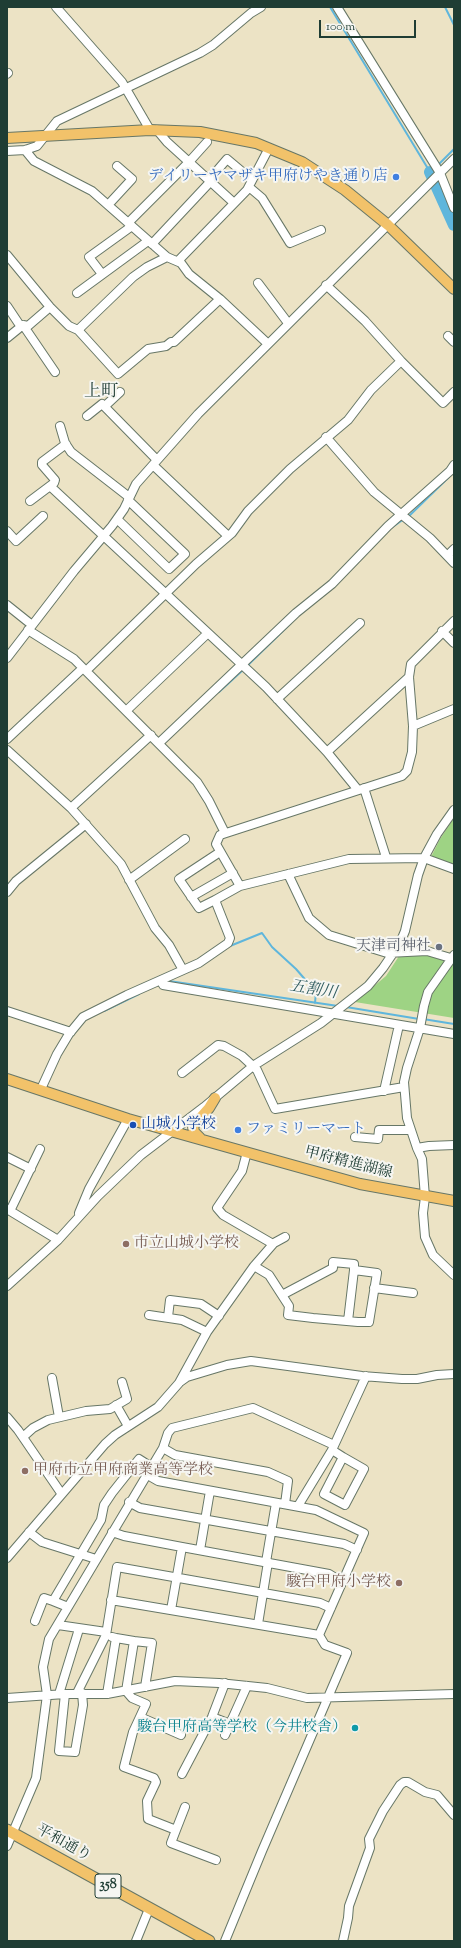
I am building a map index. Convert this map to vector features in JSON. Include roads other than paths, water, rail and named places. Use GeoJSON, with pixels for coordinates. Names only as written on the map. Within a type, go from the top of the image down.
{"type":"FeatureCollection","features":[{"type":"Feature","properties":{"kind":"highway","name":"平和通り"},"geometry":{"type":"LineString","coordinates":[[9,1832],[209,1941]]}},
{"type":"Feature","properties":{"kind":"main road"},"geometry":{"type":"LineString","coordinates":[[7,138],[153,130],[200,132],[224,136],[269,148],[302,162],[345,190],[388,225],[454,289]]}},
{"type":"Feature","properties":{"kind":"main road","name":"甲府精進湖線"},"geometry":{"type":"LineString","coordinates":[[7,1079],[128,1119],[360,1184],[425,1197],[454,1201]]}},
{"type":"Feature","properties":{"kind":"main road"},"geometry":{"type":"LineString","coordinates":[[200,1138],[194,1132],[193,1126],[209,1108],[215,1098]]}},
{"type":"Feature","properties":{"kind":"street"},"geometry":{"type":"LineString","coordinates":[[56,7],[122,82],[124,88],[153,130],[234,203]]}},
{"type":"Feature","properties":{"kind":"street"},"geometry":{"type":"LineString","coordinates":[[7,151],[25,150],[37,146],[47,136],[57,121],[200,53],[213,45],[251,12],[261,7]]}},
{"type":"Feature","properties":{"kind":"street"},"geometry":{"type":"LineString","coordinates":[[337,7],[438,171],[454,208]]}},
{"type":"Feature","properties":{"kind":"street"},"geometry":{"type":"LineString","coordinates":[[102,274],[89,257],[130,225],[207,142]]}},
{"type":"Feature","properties":{"kind":"street"},"geometry":{"type":"LineString","coordinates":[[178,261],[234,203],[251,183],[269,148]]}},
{"type":"Feature","properties":{"kind":"street"},"geometry":{"type":"LineString","coordinates":[[25,150],[34,161],[92,191],[167,257],[178,261],[189,274],[220,299],[267,343]]}},
{"type":"Feature","properties":{"kind":"street"},"geometry":{"type":"LineString","coordinates":[[77,293],[102,274],[150,242],[210,180],[227,159],[251,183],[290,243],[321,230]]}},
{"type":"Feature","properties":{"kind":"street"},"geometry":{"type":"LineString","coordinates":[[9,653],[117,519],[136,484],[198,414],[267,343],[429,184],[438,171],[454,159]]}},
{"type":"Feature","properties":{"kind":"street"},"geometry":{"type":"LineString","coordinates":[[108,205],[132,179],[117,166]]}},
{"type":"Feature","properties":{"kind":"street"},"geometry":{"type":"LineString","coordinates":[[7,255],[50,307],[69,326],[78,330],[118,374],[148,349],[166,346],[171,342],[174,342],[220,299]]}},
{"type":"Feature","properties":{"kind":"street"},"geometry":{"type":"LineString","coordinates":[[78,330],[133,277],[147,267],[167,257]]}},
{"type":"Feature","properties":{"kind":"street"},"geometry":{"type":"LineString","coordinates":[[258,283],[288,323]]}},
{"type":"Feature","properties":{"kind":"street"},"geometry":{"type":"LineString","coordinates":[[326,285],[365,321],[401,361],[443,403],[454,392]]}},
{"type":"Feature","properties":{"kind":"street"},"geometry":{"type":"LineString","coordinates":[[7,306],[55,372]]}},
{"type":"Feature","properties":{"kind":"street"},"geometry":{"type":"LineString","coordinates":[[7,338],[22,326],[28,326],[50,307]]}},
{"type":"Feature","properties":{"kind":"street"},"geometry":{"type":"LineString","coordinates":[[7,739],[85,669],[228,536],[248,512],[290,469],[326,437],[335,432],[348,420],[371,390],[401,361]]}},
{"type":"Feature","properties":{"kind":"street"},"geometry":{"type":"LineString","coordinates":[[105,406],[120,392]]}},
{"type":"Feature","properties":{"kind":"street"},"geometry":{"type":"LineString","coordinates":[[87,416],[102,404],[105,406],[155,462],[228,536]]}},
{"type":"Feature","properties":{"kind":"street"},"geometry":{"type":"LineString","coordinates":[[60,426],[66,444],[71,452],[128,498],[185,554],[169,569],[117,519]]}},
{"type":"Feature","properties":{"kind":"street"},"geometry":{"type":"LineString","coordinates":[[326,437],[374,492],[448,555],[454,563]]}},
{"type":"Feature","properties":{"kind":"street"},"geometry":{"type":"LineString","coordinates":[[30,502],[50,486],[55,480],[42,465],[42,462],[66,444]]}},
{"type":"Feature","properties":{"kind":"street"},"geometry":{"type":"LineString","coordinates":[[159,743],[243,667],[296,613],[332,584],[388,526],[405,518],[454,465]]}},
{"type":"Feature","properties":{"kind":"street"},"geometry":{"type":"LineString","coordinates":[[50,486],[166,593],[277,699],[361,789],[386,857]]}},
{"type":"Feature","properties":{"kind":"street"},"geometry":{"type":"LineString","coordinates":[[7,531],[16,541],[44,516]]}},
{"type":"Feature","properties":{"kind":"street"},"geometry":{"type":"LineString","coordinates":[[448,555],[454,549]]}},
{"type":"Feature","properties":{"kind":"street"},"geometry":{"type":"LineString","coordinates":[[7,605],[30,627],[74,659],[85,669],[197,782],[209,801],[225,833]]}},
{"type":"Feature","properties":{"kind":"street"},"geometry":{"type":"LineString","coordinates":[[240,886],[216,844],[220,835],[402,776],[407,771],[412,752],[413,726],[409,677],[411,664],[442,631],[454,621]]}},
{"type":"Feature","properties":{"kind":"street"},"geometry":{"type":"LineString","coordinates":[[277,699],[360,623]]}},
{"type":"Feature","properties":{"kind":"street"},"geometry":{"type":"LineString","coordinates":[[442,631],[454,643]]}},
{"type":"Feature","properties":{"kind":"street"},"geometry":{"type":"LineString","coordinates":[[126,710],[208,633]]}},
{"type":"Feature","properties":{"kind":"street"},"geometry":{"type":"LineString","coordinates":[[327,752],[409,677]]}},
{"type":"Feature","properties":{"kind":"street"},"geometry":{"type":"LineString","coordinates":[[413,726],[454,709]]}},
{"type":"Feature","properties":{"kind":"street"},"geometry":{"type":"LineString","coordinates":[[71,808],[151,735]]}},
{"type":"Feature","properties":{"kind":"street"},"geometry":{"type":"LineString","coordinates":[[7,750],[71,808],[121,864],[155,928],[169,945],[184,970]]}},
{"type":"Feature","properties":{"kind":"street"},"geometry":{"type":"LineString","coordinates":[[7,1286],[58,1240],[98,1196],[141,1155],[215,1098],[253,1066],[335,1012],[368,986],[394,953],[405,931],[418,875],[424,858],[437,834],[454,810]]}},
{"type":"Feature","properties":{"kind":"street"},"geometry":{"type":"LineString","coordinates":[[7,892],[16,881],[86,824]]}},
{"type":"Feature","properties":{"kind":"street"},"geometry":{"type":"LineString","coordinates":[[129,880],[185,839]]}},
{"type":"Feature","properties":{"kind":"street"},"geometry":{"type":"LineString","coordinates":[[220,852],[179,879],[199,908],[240,886],[349,858],[424,858],[454,869]]}},
{"type":"Feature","properties":{"kind":"street"},"geometry":{"type":"LineString","coordinates":[[191,897],[233,873]]}},
{"type":"Feature","properties":{"kind":"street"},"geometry":{"type":"LineString","coordinates":[[288,874],[309,918],[318,928],[329,935],[341,940],[387,953],[427,951],[453,958],[443,969],[428,992],[421,1023],[407,1068],[404,1087],[407,1118],[416,1148],[422,1159],[425,1197],[423,1213],[425,1238],[433,1255],[454,1275]]}},
{"type":"Feature","properties":{"kind":"street"},"geometry":{"type":"LineString","coordinates":[[41,1089],[57,1054],[82,1017],[199,963],[228,943],[230,938],[215,900]]}},
{"type":"Feature","properties":{"kind":"street"},"geometry":{"type":"LineString","coordinates":[[161,980],[162,985],[335,1012],[399,1025],[421,1023],[454,1034]]}},
{"type":"Feature","properties":{"kind":"street"},"geometry":{"type":"LineString","coordinates":[[7,1011],[71,1032]]}},
{"type":"Feature","properties":{"kind":"street"},"geometry":{"type":"LineString","coordinates":[[384,1091],[399,1025]]}},
{"type":"Feature","properties":{"kind":"street"},"geometry":{"type":"LineString","coordinates":[[182,1073],[218,1045],[230,1048],[257,1070],[274,1109],[404,1087]]}},
{"type":"Feature","properties":{"kind":"street"},"geometry":{"type":"LineString","coordinates":[[76,1219],[89,1189],[128,1119]]}},
{"type":"Feature","properties":{"kind":"street"},"geometry":{"type":"LineString","coordinates":[[355,1137],[378,1139],[379,1130],[410,1130]]}},
{"type":"Feature","properties":{"kind":"street"},"geometry":{"type":"LineString","coordinates":[[416,1148],[429,1146],[454,1146]]}},
{"type":"Feature","properties":{"kind":"street"},"geometry":{"type":"LineString","coordinates":[[40,1149],[9,1210],[58,1240]]}},
{"type":"Feature","properties":{"kind":"street"},"geometry":{"type":"LineString","coordinates":[[247,1152],[242,1171],[217,1208],[222,1215],[272,1244]]}},
{"type":"Feature","properties":{"kind":"street"},"geometry":{"type":"LineString","coordinates":[[7,1157],[31,1169]]}},
{"type":"Feature","properties":{"kind":"street"},"geometry":{"type":"LineString","coordinates":[[89,1189],[98,1196]]}},
{"type":"Feature","properties":{"kind":"street"},"geometry":{"type":"LineString","coordinates":[[179,1384],[207,1332],[254,1266],[272,1244],[285,1237]]}},
{"type":"Feature","properties":{"kind":"street"},"geometry":{"type":"LineString","coordinates":[[282,1295],[333,1268],[333,1262],[354,1264],[348,1321]]}},
{"type":"Feature","properties":{"kind":"street"},"geometry":{"type":"LineString","coordinates":[[254,1266],[269,1274],[289,1306],[288,1315],[370,1322],[377,1273],[354,1270]]}},
{"type":"Feature","properties":{"kind":"street"},"geometry":{"type":"LineString","coordinates":[[374,1288],[413,1292]]}},
{"type":"Feature","properties":{"kind":"street"},"geometry":{"type":"LineString","coordinates":[[168,1317],[170,1300],[201,1304],[219,1316]]}},
{"type":"Feature","properties":{"kind":"street"},"geometry":{"type":"LineString","coordinates":[[149,1315],[182,1320],[207,1332]]}},
{"type":"Feature","properties":{"kind":"street"},"geometry":{"type":"LineString","coordinates":[[7,1558],[104,1444],[128,1426],[158,1407],[187,1377],[227,1365],[246,1362],[268,1362],[366,1376],[417,1379],[437,1375],[454,1374]]}},
{"type":"Feature","properties":{"kind":"street"},"geometry":{"type":"LineString","coordinates":[[298,1506],[333,1447],[366,1376]]}},
{"type":"Feature","properties":{"kind":"street"},"geometry":{"type":"LineString","coordinates":[[52,1378],[59,1418]]}},
{"type":"Feature","properties":{"kind":"street"},"geometry":{"type":"LineString","coordinates":[[23,1437],[33,1428],[48,1420],[86,1410],[105,1410],[127,1399],[122,1382]]}},
{"type":"Feature","properties":{"kind":"street"},"geometry":{"type":"LineString","coordinates":[[116,1405],[128,1426]]}},
{"type":"Feature","properties":{"kind":"street"},"geometry":{"type":"LineString","coordinates":[[7,1846],[9,1832],[36,1778],[47,1695],[43,1667],[50,1639],[150,1466],[163,1448],[168,1433],[172,1428],[253,1408],[333,1447],[343,1457],[364,1469],[345,1505],[324,1494],[343,1457]]}},
{"type":"Feature","properties":{"kind":"street"},"geometry":{"type":"LineString","coordinates":[[7,1417],[23,1437],[61,1493]]}},
{"type":"Feature","properties":{"kind":"street"},"geometry":{"type":"LineString","coordinates":[[163,1448],[175,1455],[268,1472],[275,1475],[288,1481],[285,1504]]}},
{"type":"Feature","properties":{"kind":"street"},"geometry":{"type":"LineString","coordinates":[[53,1601],[100,1520],[104,1505],[139,1459],[150,1466]]}},
{"type":"Feature","properties":{"kind":"street"},"geometry":{"type":"LineString","coordinates":[[146,1474],[158,1481],[316,1510],[364,1533],[319,1634]]}},
{"type":"Feature","properties":{"kind":"street"},"geometry":{"type":"LineString","coordinates":[[200,1550],[210,1491]]}},
{"type":"Feature","properties":{"kind":"street"},"geometry":{"type":"LineString","coordinates":[[129,1502],[140,1508],[344,1544],[357,1550]]}},
{"type":"Feature","properties":{"kind":"street"},"geometry":{"type":"LineString","coordinates":[[258,1624],[276,1503]]}},
{"type":"Feature","properties":{"kind":"street"},"geometry":{"type":"LineString","coordinates":[[29,1532],[42,1542],[96,1559]]}},
{"type":"Feature","properties":{"kind":"street"},"geometry":{"type":"LineString","coordinates":[[112,1532],[124,1536],[329,1574],[342,1582]]}},
{"type":"Feature","properties":{"kind":"street"},"geometry":{"type":"LineString","coordinates":[[171,1610],[182,1547]]}},
{"type":"Feature","properties":{"kind":"street"},"geometry":{"type":"LineString","coordinates":[[79,1629],[62,1694],[59,1751],[75,1752],[83,1705],[80,1693],[106,1634],[117,1567],[320,1603],[330,1608]]}},
{"type":"Feature","properties":{"kind":"street"},"geometry":{"type":"LineString","coordinates":[[35,1621],[44,1598],[68,1607]]}},
{"type":"Feature","properties":{"kind":"street"},"geometry":{"type":"LineString","coordinates":[[111,1600],[319,1634],[325,1644],[347,1653],[225,1941]]}},
{"type":"Feature","properties":{"kind":"street"},"geometry":{"type":"LineString","coordinates":[[58,1625],[106,1634],[116,1638],[152,1643],[145,1687]]}},
{"type":"Feature","properties":{"kind":"street"},"geometry":{"type":"LineString","coordinates":[[107,1694],[116,1638]]}},
{"type":"Feature","properties":{"kind":"street"},"geometry":{"type":"LineString","coordinates":[[134,1641],[126,1691],[132,1698],[146,1704],[133,1732],[124,1767],[154,1778],[156,1782],[147,1801],[148,1819],[176,1830]]}},
{"type":"Feature","properties":{"kind":"street"},"geometry":{"type":"LineString","coordinates":[[7,1698],[80,1693],[107,1694],[175,1681],[267,1688],[307,1698],[454,1694]]}},
{"type":"Feature","properties":{"kind":"street"},"geometry":{"type":"LineString","coordinates":[[182,1774],[212,1717],[225,1684]]}},
{"type":"Feature","properties":{"kind":"street"},"geometry":{"type":"LineString","coordinates":[[225,1735],[247,1686]]}},
{"type":"Feature","properties":{"kind":"street"},"geometry":{"type":"LineString","coordinates":[[140,1717],[181,1735]]}},
{"type":"Feature","properties":{"kind":"street"},"geometry":{"type":"LineString","coordinates":[[212,1717],[230,1724]]}},
{"type":"Feature","properties":{"kind":"street"},"geometry":{"type":"LineString","coordinates":[[343,1941],[349,1906],[370,1848],[369,1839],[383,1811],[400,1785],[404,1782],[408,1782],[425,1792],[437,1795],[454,1815]]}},
{"type":"Feature","properties":{"kind":"street"},"geometry":{"type":"LineString","coordinates":[[185,1807],[171,1843],[216,1860]]}},
{"type":"Feature","properties":{"kind":"street"},"geometry":{"type":"LineString","coordinates":[[136,1941],[149,1909]]}},
{"type":"Feature","properties":{"kind":"waterway"},"geometry":{"type":"LineString","coordinates":[[330,7],[430,172],[434,168]]}},
{"type":"Feature","properties":{"kind":"waterway"},"geometry":{"type":"LineString","coordinates":[[445,7],[454,25]]}},
{"type":"Feature","properties":{"kind":"waterway"},"geometry":{"type":"LineString","coordinates":[[438,165],[454,149]]}},
{"type":"Feature","properties":{"kind":"waterway"},"geometry":{"type":"LineString","coordinates":[[430,172],[454,225]]}},
{"type":"Feature","properties":{"kind":"waterway"},"geometry":{"type":"LineString","coordinates":[[408,517],[449,477]]}},
{"type":"Feature","properties":{"kind":"waterway"},"geometry":{"type":"LineString","coordinates":[[391,528],[404,519]]}},
{"type":"Feature","properties":{"kind":"waterway"},"geometry":{"type":"LineString","coordinates":[[247,666],[291,623]]}},
{"type":"Feature","properties":{"kind":"waterway"},"geometry":{"type":"LineString","coordinates":[[219,692],[244,669]]}},
{"type":"Feature","properties":{"kind":"waterway"},"geometry":{"type":"LineString","coordinates":[[230,946],[262,933],[272,947],[296,969],[316,992],[315,1003]]}},
{"type":"Feature","properties":{"kind":"waterway","name":"五割川"},"geometry":{"type":"LineString","coordinates":[[169,981],[338,1006]]}},
{"type":"Feature","properties":{"kind":"waterway"},"geometry":{"type":"LineString","coordinates":[[104,1011],[139,994]]}},
{"type":"Feature","properties":{"kind":"waterway","name":"五割川"},"geometry":{"type":"LineString","coordinates":[[346,1007],[419,1019]]}},
{"type":"Feature","properties":{"kind":"waterway","name":"五割川"},"geometry":{"type":"LineString","coordinates":[[423,1019],[454,1024]]}},
{"type":"Feature","properties":{"kind":"place","name":"デイリーヤマザキ甲府けやき通り店"},"geometry":{"type":"Point","coordinates":[396,177]}},
{"type":"Feature","properties":{"kind":"place","name":"天津司神社"},"geometry":{"type":"Point","coordinates":[439,947]}},
{"type":"Feature","properties":{"kind":"place","name":"山城小学校"},"geometry":{"type":"Point","coordinates":[133,1125]}},
{"type":"Feature","properties":{"kind":"place","name":"ファミリーマート"},"geometry":{"type":"Point","coordinates":[238,1130]}},
{"type":"Feature","properties":{"kind":"place","name":"市立山城小学校"},"geometry":{"type":"Point","coordinates":[126,1244]}},
{"type":"Feature","properties":{"kind":"place","name":"甲府市立甲府商業高等学校"},"geometry":{"type":"Point","coordinates":[25,1471]}},
{"type":"Feature","properties":{"kind":"place","name":"駿台甲府小学校"},"geometry":{"type":"Point","coordinates":[399,1583]}},
{"type":"Feature","properties":{"kind":"place","name":"駿台甲府高等学校（今井校舎）"},"geometry":{"type":"Point","coordinates":[355,1728]}},
{"type":"Feature","properties":{"kind":"district","name":"上町"},"geometry":{"type":"Point","coordinates":[101,393]}}]}
